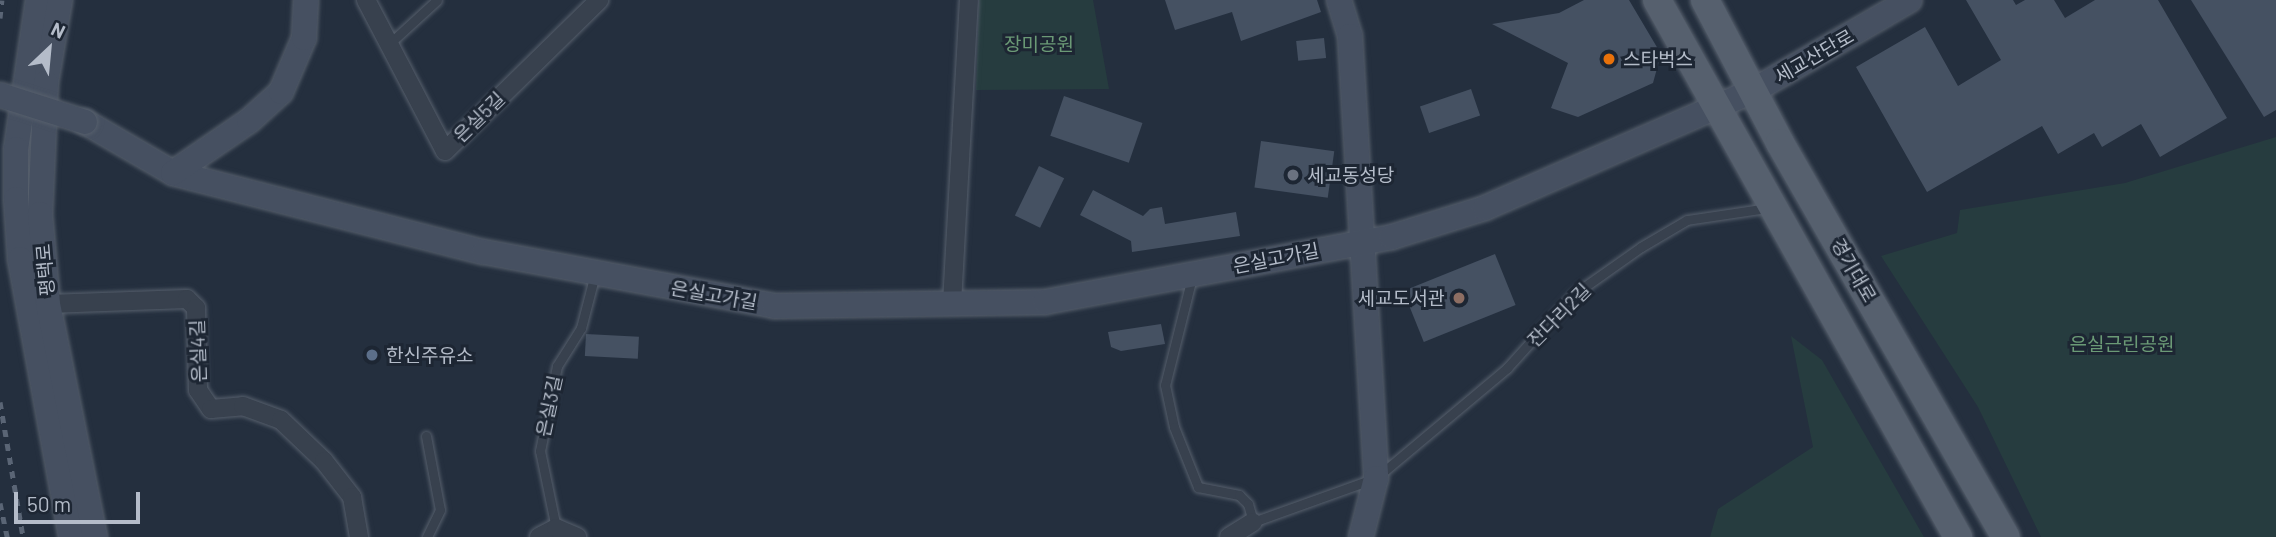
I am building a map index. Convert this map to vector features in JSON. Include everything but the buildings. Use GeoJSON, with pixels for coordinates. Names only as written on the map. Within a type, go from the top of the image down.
{"type":"FeatureCollection","features":[{"type":"Feature","properties":{"kind":"main road"},"geometry":{"type":"LineString","coordinates":[[1657,0],[1958,537]]}},
{"type":"Feature","properties":{"kind":"main road","name":"경기대로"},"geometry":{"type":"LineString","coordinates":[[1705,0],[1753,91],[2006,537]]}},
{"type":"Feature","properties":{"kind":"street","name":"평택로"},"geometry":{"type":"LineString","coordinates":[[37,0],[16,149],[16,200],[20,259],[71,537]]}},
{"type":"Feature","properties":{"kind":"street","name":"평택로"},"geometry":{"type":"LineString","coordinates":[[60,0],[46,83],[40,215],[48,304],[95,537]]}},
{"type":"Feature","properties":{"kind":"street"},"geometry":{"type":"LineString","coordinates":[[173,173],[249,121],[281,92],[304,38],[306,0]]}},
{"type":"Feature","properties":{"kind":"street","name":"은실5길"},"geometry":{"type":"LineString","coordinates":[[366,0],[445,151],[599,0]]}},
{"type":"Feature","properties":{"kind":"street"},"geometry":{"type":"LineString","coordinates":[[951,303],[969,0]]}},
{"type":"Feature","properties":{"kind":"street"},"geometry":{"type":"LineString","coordinates":[[1339,0],[1350,36],[1376,478],[1361,537]]}},
{"type":"Feature","properties":{"kind":"street","name":"세교산단로"},"geometry":{"type":"LineString","coordinates":[[1716,108],[1753,91],[1910,0]]}},
{"type":"Feature","properties":{"kind":"street","name":"은실고가길"},"geometry":{"type":"LineString","coordinates":[[0,95],[85,122],[173,173],[484,252],[774,306],[1045,302],[1364,240],[1392,237],[1485,208],[1716,108]]}},
{"type":"Feature","properties":{"kind":"street","name":"은실4길"},"geometry":{"type":"LineString","coordinates":[[48,304],[187,299],[197,308],[198,390],[211,409],[243,406],[281,420],[324,461],[352,498],[359,537]]}},
{"type":"Feature","properties":{"kind":"street"},"geometry":{"type":"LineString","coordinates":[[1229,537],[1253,522]]}},
{"type":"Feature","properties":{"kind":"street"},"geometry":{"type":"LineString","coordinates":[[539,537],[556,527],[577,537]]}},
{"type":"Feature","properties":{"kind":"lane"},"geometry":{"type":"LineString","coordinates":[[389,44],[438,0]]}},
{"type":"Feature","properties":{"kind":"lane","name":"잔다리2길"},"geometry":{"type":"LineString","coordinates":[[1253,522],[1376,478],[1507,368],[1573,295],[1641,247],[1687,220],[1772,207]]}},
{"type":"Feature","properties":{"kind":"lane","name":"은실3길"},"geometry":{"type":"LineString","coordinates":[[556,527],[540,451],[557,366],[581,328],[595,273]]}},
{"type":"Feature","properties":{"kind":"lane"},"geometry":{"type":"LineString","coordinates":[[1193,274],[1165,385],[1174,427],[1198,488],[1239,495],[1248,504],[1253,522]]}},
{"type":"Feature","properties":{"kind":"lane"},"geometry":{"type":"LineString","coordinates":[[426,436],[440,510],[427,537]]}},
{"type":"Feature","properties":{"kind":"green space","name":"장미공원"},"geometry":{"type":"Polygon","coordinates":[[[979,0],[1093,0],[1109,89],[976,90],[979,0]]]}},
{"type":"Feature","properties":{"kind":"green space","name":"은실근린공원"},"geometry":{"type":"Polygon","coordinates":[[[2276,137],[2276,537],[2041,537],[1978,407],[1881,256],[1957,233],[1960,210],[2125,183],[2276,137]]]}},
{"type":"Feature","properties":{"kind":"green space"},"geometry":{"type":"Polygon","coordinates":[[[1791,336],[1822,360],[1924,537],[1710,537],[1718,509],[1813,447],[1791,336]]]}},
{"type":"Feature","properties":{"kind":"railway"},"geometry":{"type":"LineString","coordinates":[[0,18],[2,0]]}},
{"type":"Feature","properties":{"kind":"railway"},"geometry":{"type":"LineString","coordinates":[[0,402],[23,537]]}},
{"type":"Feature","properties":{"kind":"railway"},"geometry":{"type":"LineString","coordinates":[[0,503],[7,537]]}},
{"type":"Feature","properties":{"kind":"place","name":"스타벅스"},"geometry":{"type":"Point","coordinates":[1609,59]}},
{"type":"Feature","properties":{"kind":"place","name":"세교동성당"},"geometry":{"type":"Point","coordinates":[1293,175]}},
{"type":"Feature","properties":{"kind":"place","name":"세교도서관"},"geometry":{"type":"Point","coordinates":[1459,298]}},
{"type":"Feature","properties":{"kind":"place","name":"한신주유소"},"geometry":{"type":"Point","coordinates":[372,355]}}]}
